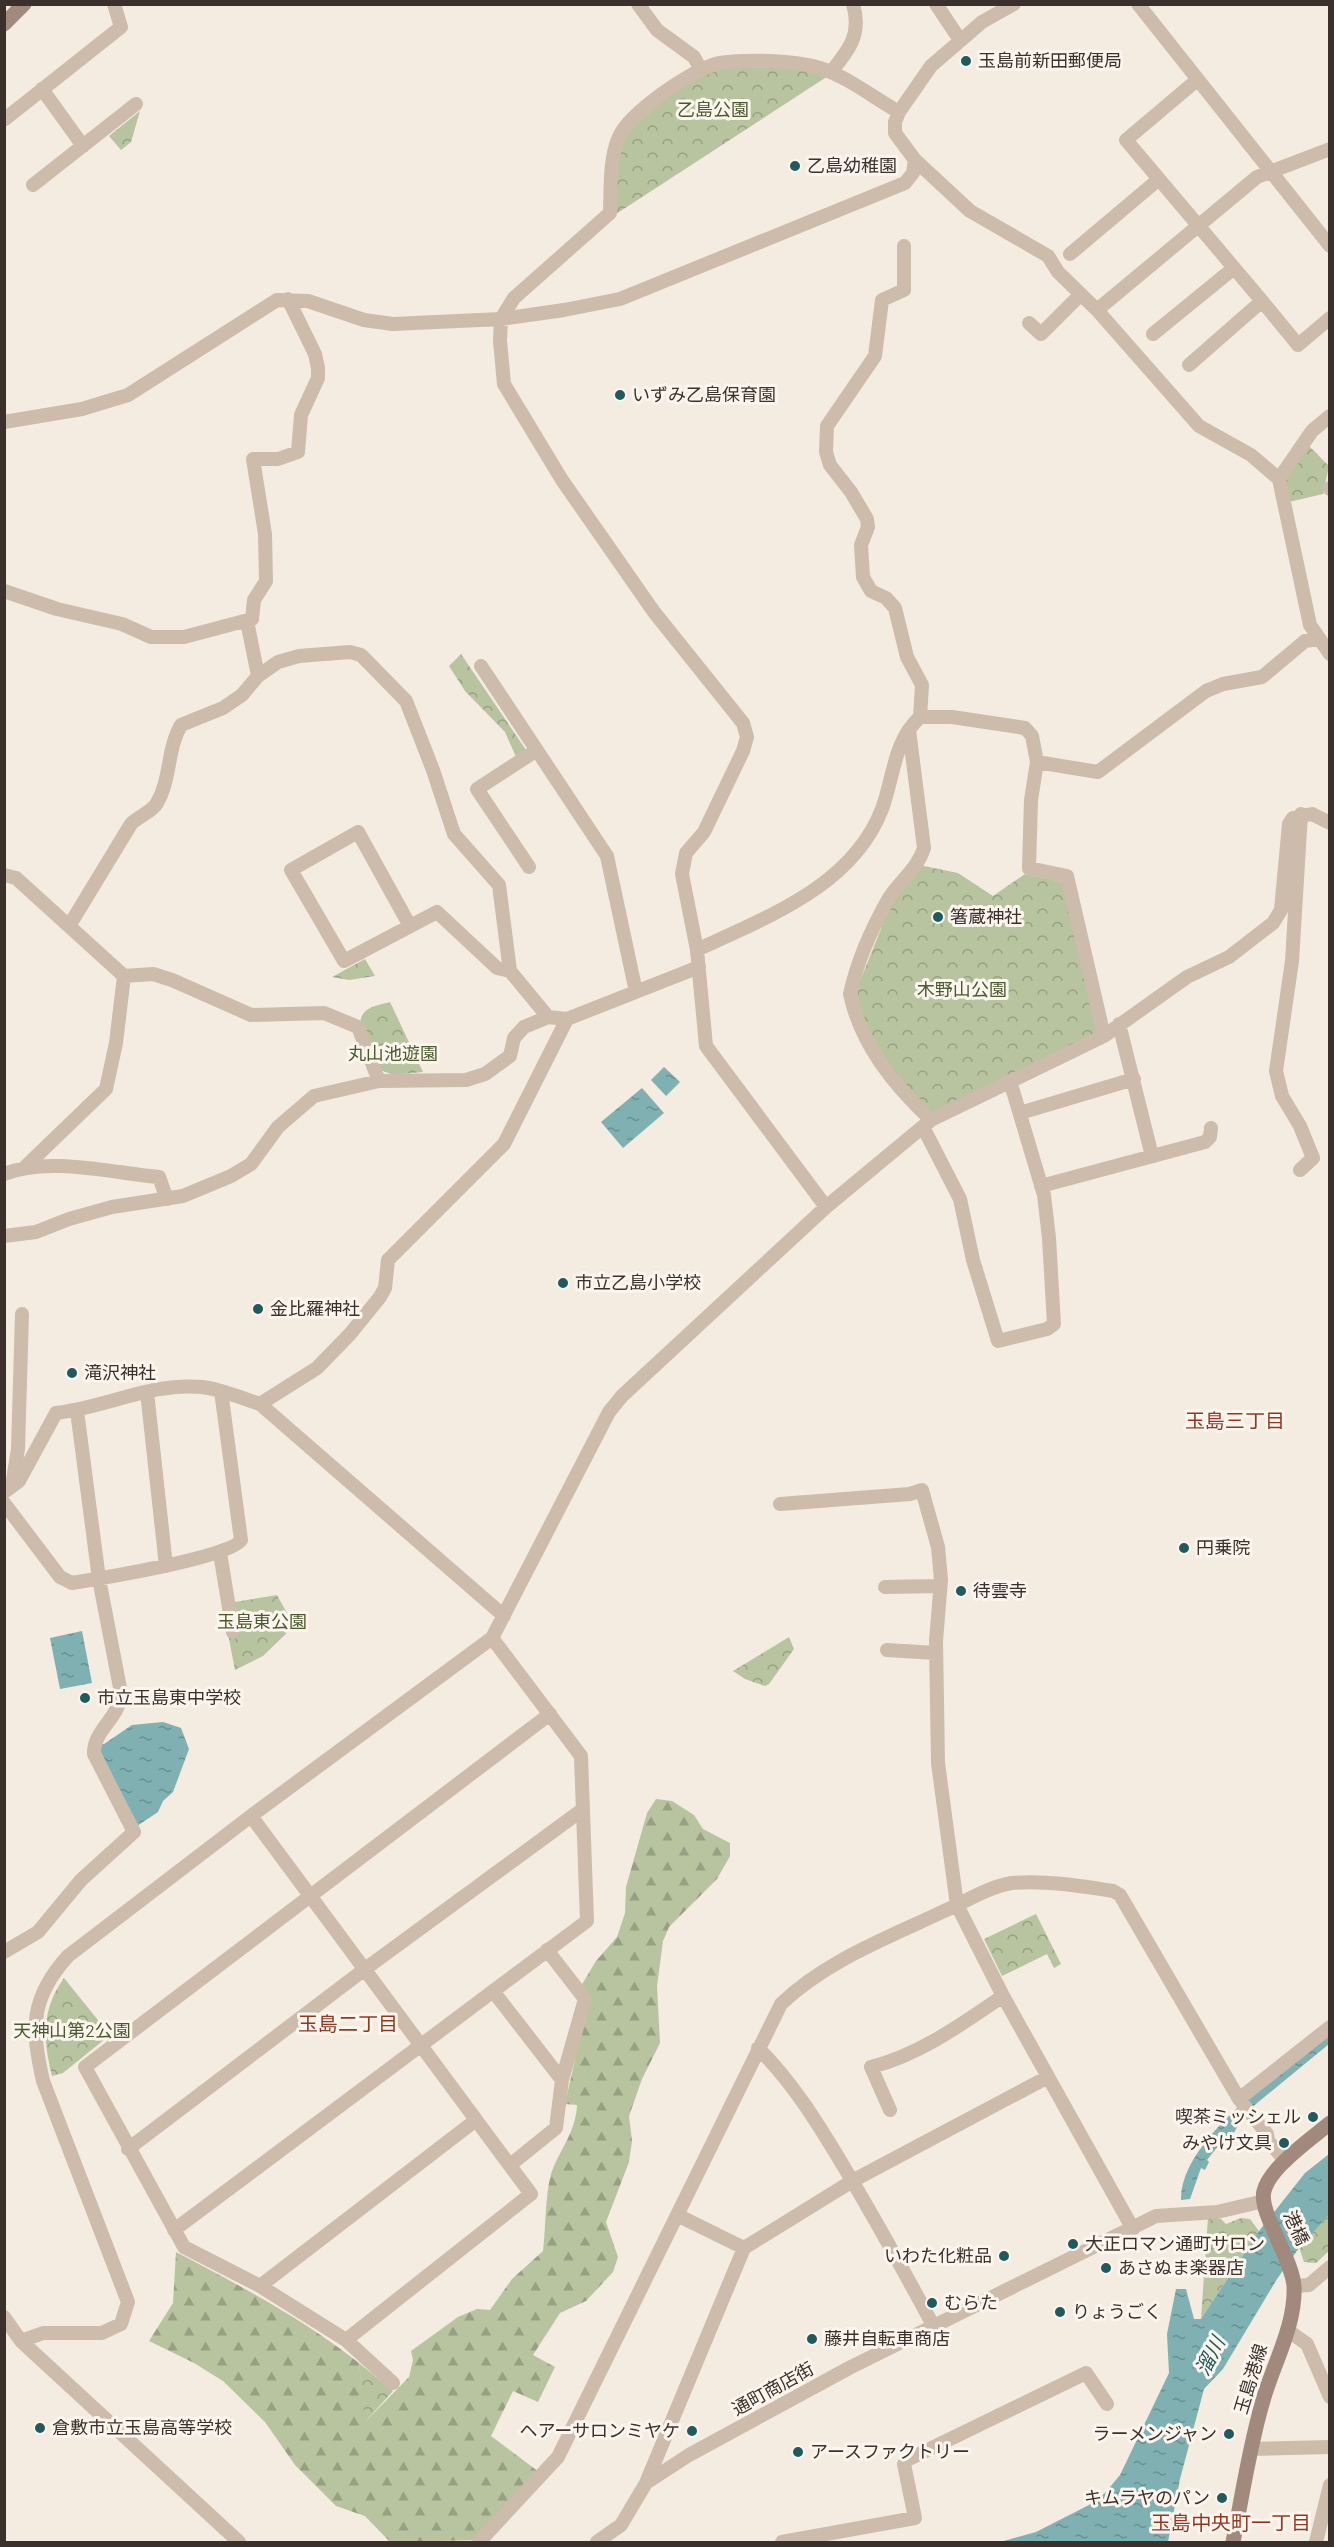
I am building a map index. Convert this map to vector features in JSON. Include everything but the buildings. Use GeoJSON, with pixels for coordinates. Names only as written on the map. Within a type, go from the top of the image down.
{"type":"FeatureCollection","features":[{"type":"Feature","properties":{"kind":"main road"},"geometry":{"type":"LineString","coordinates":[[4,24],[24,4]]}},
{"type":"Feature","properties":{"kind":"main road"},"geometry":{"type":"LineString","coordinates":[[1265,2206],[1268,2182],[1286,2161],[1329,2123]]}},
{"type":"Feature","properties":{"kind":"main road","name":"港橋"},"geometry":{"type":"LineString","coordinates":[[1265,2206],[1290,2263]]}},
{"type":"Feature","properties":{"kind":"main road","name":"玉島港線"},"geometry":{"type":"LineString","coordinates":[[1233,2542],[1261,2405],[1287,2330],[1294,2286],[1290,2263]]}},
{"type":"Feature","properties":{"kind":"street"},"geometry":{"type":"LineString","coordinates":[[5,119],[121,27],[114,4]]}},
{"type":"Feature","properties":{"kind":"street"},"geometry":{"type":"LineString","coordinates":[[638,4],[657,30],[694,57],[701,70]]}},
{"type":"Feature","properties":{"kind":"street"},"geometry":{"type":"LineString","coordinates":[[831,72],[850,49],[858,20],[853,4]]}},
{"type":"Feature","properties":{"kind":"street"},"geometry":{"type":"LineString","coordinates":[[936,4],[960,40]]}},
{"type":"Feature","properties":{"kind":"street"},"geometry":{"type":"LineString","coordinates":[[1014,4],[982,22],[931,66],[899,112],[895,122],[895,133],[915,160],[970,212],[1048,256],[1058,272],[1097,310],[1199,426],[1251,455],[1279,479],[1310,626],[1329,654]]}},
{"type":"Feature","properties":{"kind":"street"},"geometry":{"type":"LineString","coordinates":[[1138,4],[1329,246]]}},
{"type":"Feature","properties":{"kind":"street"},"geometry":{"type":"LineString","coordinates":[[826,1207],[706,1046],[699,966],[682,874],[686,853],[704,832],[743,751],[747,737],[743,723],[654,612],[562,480],[510,396],[501,372],[501,319],[514,297],[610,213],[612,167],[616,144],[624,129],[648,105],[701,70],[720,63],[803,64],[831,72],[899,112]]}},
{"type":"Feature","properties":{"kind":"street"},"geometry":{"type":"LineString","coordinates":[[1197,80],[1126,140],[1298,345],[1329,318]]}},
{"type":"Feature","properties":{"kind":"street"},"geometry":{"type":"LineString","coordinates":[[42,89],[83,146]]}},
{"type":"Feature","properties":{"kind":"street"},"geometry":{"type":"LineString","coordinates":[[33,185],[136,104]]}},
{"type":"Feature","properties":{"kind":"street"},"geometry":{"type":"LineString","coordinates":[[1097,310],[1257,177],[1269,170],[1329,149]]}},
{"type":"Feature","properties":{"kind":"street"},"geometry":{"type":"LineString","coordinates":[[4,422],[82,409],[128,395],[277,300],[308,301],[364,320],[385,324],[501,319],[620,299],[905,183],[913,173],[915,160]]}},
{"type":"Feature","properties":{"kind":"street"},"geometry":{"type":"LineString","coordinates":[[1070,254],[1159,179]]}},
{"type":"Feature","properties":{"kind":"street"},"geometry":{"type":"LineString","coordinates":[[696,950],[796,904],[847,862],[869,835],[882,809],[897,754],[909,730],[920,717],[922,685],[907,657],[895,608],[886,598],[871,591],[863,577],[861,545],[868,528],[867,519],[856,499],[830,465],[826,452],[827,426],[875,356],[882,300],[904,290],[904,246]]}},
{"type":"Feature","properties":{"kind":"street"},"geometry":{"type":"LineString","coordinates":[[1153,334],[1234,268]]}},
{"type":"Feature","properties":{"kind":"street"},"geometry":{"type":"LineString","coordinates":[[1029,323],[1041,334],[1081,294]]}},
{"type":"Feature","properties":{"kind":"street"},"geometry":{"type":"LineString","coordinates":[[4,591],[57,609],[122,624],[151,637],[184,637],[252,619],[254,600],[266,581],[265,534],[253,459],[278,459],[298,452],[301,416],[318,378],[318,362],[288,299]]}},
{"type":"Feature","properties":{"kind":"street"},"geometry":{"type":"LineString","coordinates":[[1189,365],[1262,301]]}},
{"type":"Feature","properties":{"kind":"street"},"geometry":{"type":"LineString","coordinates":[[1279,479],[1312,431],[1329,416]]}},
{"type":"Feature","properties":{"kind":"street"},"geometry":{"type":"LineString","coordinates":[[247,621],[258,676]]}},
{"type":"Feature","properties":{"kind":"street"},"geometry":{"type":"LineString","coordinates":[[1036,762],[1098,772],[1206,691],[1223,684],[1262,677],[1305,641],[1319,639]]}},
{"type":"Feature","properties":{"kind":"street"},"geometry":{"type":"LineString","coordinates":[[69,926],[131,824],[140,815],[156,806],[172,746],[181,725],[223,708],[242,695],[258,676],[278,662],[299,656],[350,652],[361,655],[406,701],[433,770],[454,834],[499,885],[510,971],[548,1017]]}},
{"type":"Feature","properties":{"kind":"street"},"geometry":{"type":"LineString","coordinates":[[481,666],[607,856],[636,992]]}},
{"type":"Feature","properties":{"kind":"street"},"geometry":{"type":"LineString","coordinates":[[920,717],[952,717],[1025,728],[1032,736],[1036,762],[1031,800],[1029,868],[1067,876],[1104,1036]]}},
{"type":"Feature","properties":{"kind":"street"},"geometry":{"type":"LineString","coordinates":[[909,730],[924,848],[921,858],[890,897],[850,994],[866,1037],[884,1069],[927,1124],[960,1199],[973,1260],[998,1341],[1047,1329],[1054,1324],[1049,1238],[1041,1185],[1010,1081]]}},
{"type":"Feature","properties":{"kind":"street"},"geometry":{"type":"LineString","coordinates":[[529,867],[477,789],[537,750]]}},
{"type":"Feature","properties":{"kind":"street"},"geometry":{"type":"LineString","coordinates":[[21,2341],[43,2333],[102,2333],[121,2324],[128,2302],[43,2081],[34,2026],[45,1986],[68,1956],[251,1815],[492,1638],[609,1412],[622,1396],[826,1207],[927,1124],[1104,1036],[1187,977],[1230,957],[1273,923],[1281,910],[1289,824],[1293,818],[1301,814],[1312,814],[1329,823]]}},
{"type":"Feature","properties":{"kind":"street"},"geometry":{"type":"LineString","coordinates":[[1300,1170],[1313,1158],[1300,1126],[1282,1096],[1276,1071],[1292,961],[1301,814]]}},
{"type":"Feature","properties":{"kind":"street"},"geometry":{"type":"LineString","coordinates":[[410,926],[358,832],[291,870],[344,962],[437,912],[497,968],[510,971]]}},
{"type":"Feature","properties":{"kind":"street"},"geometry":{"type":"LineString","coordinates":[[4,875],[16,878],[124,976],[153,974],[172,980],[250,1015],[324,1013],[358,1027],[379,1081]]}},
{"type":"Feature","properties":{"kind":"street"},"geometry":{"type":"LineString","coordinates":[[4,1236],[36,1232],[112,1207],[183,1196],[218,1182],[259,1158],[278,1128],[314,1096],[379,1081],[466,1080],[485,1074],[510,1056],[514,1038],[524,1027],[548,1017],[567,1019],[699,966]]}},
{"type":"Feature","properties":{"kind":"street"},"geometry":{"type":"LineString","coordinates":[[24,1168],[106,1089],[114,1052],[124,976]]}},
{"type":"Feature","properties":{"kind":"street"},"geometry":{"type":"LineString","coordinates":[[260,1404],[317,1368],[350,1334],[385,1288],[388,1260],[504,1144],[567,1019]]}},
{"type":"Feature","properties":{"kind":"street"},"geometry":{"type":"LineString","coordinates":[[1119,1024],[1152,1156]]}},
{"type":"Feature","properties":{"kind":"street"},"geometry":{"type":"LineString","coordinates":[[1020,1113],[1134,1079]]}},
{"type":"Feature","properties":{"kind":"street"},"geometry":{"type":"LineString","coordinates":[[1041,1185],[1205,1142],[1210,1137],[1211,1128]]}},
{"type":"Feature","properties":{"kind":"street"},"geometry":{"type":"LineString","coordinates":[[4,1174],[24,1168],[56,1167],[159,1177],[167,1199]]}},
{"type":"Feature","properties":{"kind":"street"},"geometry":{"type":"LineString","coordinates":[[8,1490],[18,1449],[22,1314]]}},
{"type":"Feature","properties":{"kind":"street"},"geometry":{"type":"LineString","coordinates":[[8,1490],[20,1481],[56,1413],[77,1411],[147,1392],[201,1387],[221,1391],[260,1404],[504,1616]]}},
{"type":"Feature","properties":{"kind":"street"},"geometry":{"type":"LineString","coordinates":[[4,1503],[60,1577],[72,1582],[166,1566],[239,1545],[242,1540],[221,1391]]}},
{"type":"Feature","properties":{"kind":"street"},"geometry":{"type":"LineString","coordinates":[[147,1392],[166,1566]]}},
{"type":"Feature","properties":{"kind":"street"},"geometry":{"type":"LineString","coordinates":[[4,1952],[38,1932],[81,1880],[134,1832],[94,1754],[97,1740],[116,1715],[120,1700],[120,1679],[99,1579],[77,1411]]}},
{"type":"Feature","properties":{"kind":"street"},"geometry":{"type":"LineString","coordinates":[[780,1504],[910,1494],[922,1490],[939,1546],[940,1586],[936,1653],[938,1763],[957,1905],[1003,1996],[1133,2229]]}},
{"type":"Feature","properties":{"kind":"street"},"geometry":{"type":"LineString","coordinates":[[220,1552],[233,1632]]}},
{"type":"Feature","properties":{"kind":"street"},"geometry":{"type":"LineString","coordinates":[[885,1587],[940,1586]]}},
{"type":"Feature","properties":{"kind":"street"},"geometry":{"type":"LineString","coordinates":[[174,2230],[587,1921],[581,1756],[492,1638]]}},
{"type":"Feature","properties":{"kind":"street"},"geometry":{"type":"LineString","coordinates":[[888,1650],[936,1653]]}},
{"type":"Feature","properties":{"kind":"street"},"geometry":{"type":"LineString","coordinates":[[393,2383],[346,2340],[260,2286],[184,2247],[128,2149],[85,2067],[550,1714]]}},
{"type":"Feature","properties":{"kind":"street"},"geometry":{"type":"LineString","coordinates":[[128,2149],[365,1969],[582,1810]]}},
{"type":"Feature","properties":{"kind":"street"},"geometry":{"type":"LineString","coordinates":[[251,1815],[531,2194],[346,2340]]}},
{"type":"Feature","properties":{"kind":"street"},"geometry":{"type":"LineString","coordinates":[[479,2542],[558,2457],[781,2004],[794,1992],[841,1960],[957,1905],[1011,1884],[1040,1883],[1100,1889],[1120,1895],[1239,2099],[1267,2134],[1268,2141],[1286,2161]]}},
{"type":"Feature","properties":{"kind":"street"},"geometry":{"type":"LineString","coordinates":[[510,2165],[556,2128],[562,2080],[585,2000],[547,1950]]}},
{"type":"Feature","properties":{"kind":"street"},"geometry":{"type":"LineString","coordinates":[[493,1991],[562,2080]]}},
{"type":"Feature","properties":{"kind":"street"},"geometry":{"type":"LineString","coordinates":[[890,2110],[871,2067],[888,2062],[949,2032],[1003,1996]]}},
{"type":"Feature","properties":{"kind":"street"},"geometry":{"type":"LineString","coordinates":[[1239,2099],[1329,2027]]}},
{"type":"Feature","properties":{"kind":"street"},"geometry":{"type":"LineString","coordinates":[[758,2048],[783,2073],[805,2102],[854,2180],[934,2327]]}},
{"type":"Feature","properties":{"kind":"street"},"geometry":{"type":"LineString","coordinates":[[597,2542],[621,2525],[646,2483],[744,2248],[854,2180],[1048,2077]]}},
{"type":"Feature","properties":{"kind":"street"},"geometry":{"type":"LineString","coordinates":[[260,2286],[476,2120]]}},
{"type":"Feature","properties":{"kind":"street","name":"通町商店街"},"geometry":{"type":"LineString","coordinates":[[646,2483],[689,2455],[851,2367],[1156,2216],[1265,2206]]}},
{"type":"Feature","properties":{"kind":"street"},"geometry":{"type":"LineString","coordinates":[[677,2215],[744,2248]]}},
{"type":"Feature","properties":{"kind":"street"},"geometry":{"type":"LineString","coordinates":[[1294,2286],[1309,2285],[1329,2267]]}},
{"type":"Feature","properties":{"kind":"street"},"geometry":{"type":"LineString","coordinates":[[4,2318],[21,2341],[239,2542]]}},
{"type":"Feature","properties":{"kind":"street"},"geometry":{"type":"LineString","coordinates":[[1287,2330],[1307,2344],[1329,2397]]}},
{"type":"Feature","properties":{"kind":"street"},"geometry":{"type":"LineString","coordinates":[[782,2542],[915,2518],[904,2464],[907,2460],[1086,2373],[1107,2404]]}},
{"type":"Feature","properties":{"kind":"street"},"geometry":{"type":"LineString","coordinates":[[1252,2449],[1329,2447]]}},
{"type":"Feature","properties":{"kind":"street"},"geometry":{"type":"LineString","coordinates":[[1316,2542],[1329,2485]]}},
{"type":"Feature","properties":{"kind":"green space","name":"乙島公園"},"geometry":{"type":"Polygon","coordinates":[[[721,67],[792,68],[828,76],[616,214],[618,158],[627,134],[683,85],[693,78],[721,67]]]}},
{"type":"Feature","properties":{"kind":"green space"},"geometry":{"type":"Polygon","coordinates":[[[140,111],[131,142],[121,150],[109,136],[140,111]]]}},
{"type":"Feature","properties":{"kind":"green space"},"geometry":{"type":"Polygon","coordinates":[[[1308,445],[1329,466],[1323,494],[1289,502],[1283,478],[1308,445]]]}},
{"type":"Feature","properties":{"kind":"green space"},"geometry":{"type":"Polygon","coordinates":[[[461,654],[526,750],[516,757],[505,732],[465,691],[449,666],[461,654]]]}},
{"type":"Feature","properties":{"kind":"green space","name":"木野山公園"},"geometry":{"type":"Polygon","coordinates":[[[919,865],[958,873],[993,896],[1025,874],[1063,882],[1098,1032],[933,1114],[897,1077],[859,1016],[856,1006],[858,986],[893,899],[919,865]]]}},
{"type":"Feature","properties":{"kind":"green space"},"geometry":{"type":"Polygon","coordinates":[[[365,959],[375,976],[349,980],[332,977],[365,959]]]}},
{"type":"Feature","properties":{"kind":"green space","name":"丸山池遊園"},"geometry":{"type":"Polygon","coordinates":[[[390,1002],[423,1072],[393,1075],[379,1069],[360,1024],[366,1011],[390,1002]]]}},
{"type":"Feature","properties":{"kind":"green space","name":"玉島東公園"},"geometry":{"type":"Polygon","coordinates":[[[277,1595],[294,1626],[263,1656],[235,1670],[228,1634],[235,1602],[277,1595]]]}},
{"type":"Feature","properties":{"kind":"green space"},"geometry":{"type":"Polygon","coordinates":[[[789,1637],[794,1649],[769,1684],[765,1686],[745,1679],[733,1671],[789,1637]]]}},
{"type":"Feature","properties":{"kind":"green space"},"geometry":{"type":"Polygon","coordinates":[[[656,1799],[672,1801],[694,1815],[703,1829],[730,1843],[730,1856],[717,1879],[669,1927],[663,1941],[657,1986],[660,2043],[642,2079],[629,2116],[632,2141],[629,2162],[606,2222],[618,2257],[613,2272],[586,2301],[560,2313],[533,2355],[555,2367],[538,2402],[513,2391],[491,2436],[539,2472],[481,2540],[390,2542],[365,2516],[336,2506],[295,2465],[265,2422],[223,2381],[194,2363],[149,2341],[173,2303],[176,2252],[293,2317],[359,2363],[366,2421],[409,2377],[413,2360],[411,2351],[458,2317],[477,2309],[490,2310],[512,2279],[543,2251],[547,2199],[552,2171],[571,2131],[576,2114],[577,2105],[565,2104],[575,2060],[581,1986],[596,1961],[617,1937],[625,1913],[626,1887],[647,1813],[656,1799]]]}},
{"type":"Feature","properties":{"kind":"green space"},"geometry":{"type":"Polygon","coordinates":[[[1036,1914],[1061,1964],[1054,1968],[1047,1954],[1002,1976],[984,1939],[1036,1914]]]}},
{"type":"Feature","properties":{"kind":"green space","name":"天神山第2公園"},"geometry":{"type":"Polygon","coordinates":[[[64,1978],[110,2035],[63,2073],[52,2076],[47,2050],[46,2025],[51,2002],[64,1978]]]}},
{"type":"Feature","properties":{"kind":"green space"},"geometry":{"type":"Polygon","coordinates":[[[1328,2216],[1329,2251],[1316,2263],[1304,2262],[1299,2247],[1328,2216]]]}},
{"type":"Feature","properties":{"kind":"green space"},"geometry":{"type":"Polygon","coordinates":[[[1208,2217],[1221,2219],[1226,2224],[1241,2218],[1250,2219],[1259,2231],[1201,2319],[1208,2217]]]}},
{"type":"Feature","properties":{"kind":"green space"},"geometry":{"type":"Polygon","coordinates":[[[359,2363],[393,2391],[365,2422],[359,2363]]]}},
{"type":"Feature","properties":{"kind":"water"},"geometry":{"type":"Polygon","coordinates":[[[664,1067],[680,1082],[666,1096],[651,1080],[664,1067]]]}},
{"type":"Feature","properties":{"kind":"water"},"geometry":{"type":"Polygon","coordinates":[[[642,1088],[664,1113],[623,1148],[601,1122],[642,1088]]]}},
{"type":"Feature","properties":{"kind":"water"},"geometry":{"type":"Polygon","coordinates":[[[82,1631],[92,1683],[60,1689],[50,1638],[82,1631]]]}},
{"type":"Feature","properties":{"kind":"water"},"geometry":{"type":"Polygon","coordinates":[[[163,1722],[181,1728],[189,1749],[173,1792],[163,1801],[158,1812],[137,1826],[97,1744],[104,1744],[132,1725],[163,1722]]]}},
{"type":"Feature","properties":{"kind":"water"},"geometry":{"type":"Polygon","coordinates":[[[1329,2034],[1329,2044],[1245,2113],[1231,2138],[1226,2136],[1207,2160],[1209,2162],[1205,2170],[1201,2168],[1190,2199],[1181,2200],[1185,2177],[1198,2153],[1216,2130],[1238,2107],[1329,2034]]]}},
{"type":"Feature","properties":{"kind":"water","name":"溜川"},"geometry":{"type":"Polygon","coordinates":[[[1329,2154],[1329,2215],[1299,2248],[1277,2279],[1223,2369],[1204,2389],[1180,2479],[1168,2542],[1000,2542],[1036,2532],[1089,2505],[1105,2493],[1120,2475],[1169,2373],[1167,2334],[1176,2289],[1186,2289],[1194,2319],[1201,2319],[1259,2231],[1305,2173],[1329,2154]]]}},
{"type":"Feature","properties":{"kind":"place","name":"玉島前新田郵便局"},"geometry":{"type":"Point","coordinates":[966,61]}},
{"type":"Feature","properties":{"kind":"place","name":"乙島幼稚園"},"geometry":{"type":"Point","coordinates":[795,166]}},
{"type":"Feature","properties":{"kind":"place","name":"いずみ乙島保育園"},"geometry":{"type":"Point","coordinates":[620,395]}},
{"type":"Feature","properties":{"kind":"place","name":"箸蔵神社"},"geometry":{"type":"Point","coordinates":[938,917]}},
{"type":"Feature","properties":{"kind":"place","name":"市立乙島小学校"},"geometry":{"type":"Point","coordinates":[563,1283]}},
{"type":"Feature","properties":{"kind":"place","name":"金比羅神社"},"geometry":{"type":"Point","coordinates":[258,1309]}},
{"type":"Feature","properties":{"kind":"place","name":"滝沢神社"},"geometry":{"type":"Point","coordinates":[72,1373]}},
{"type":"Feature","properties":{"kind":"place","name":"円乗院"},"geometry":{"type":"Point","coordinates":[1184,1548]}},
{"type":"Feature","properties":{"kind":"place","name":"待雲寺"},"geometry":{"type":"Point","coordinates":[961,1591]}},
{"type":"Feature","properties":{"kind":"place","name":"市立玉島東中学校"},"geometry":{"type":"Point","coordinates":[85,1698]}},
{"type":"Feature","properties":{"kind":"place","name":"喫茶ミッシェル"},"geometry":{"type":"Point","coordinates":[1313,2117]}},
{"type":"Feature","properties":{"kind":"place","name":"みやけ文具"},"geometry":{"type":"Point","coordinates":[1284,2143]}},
{"type":"Feature","properties":{"kind":"place","name":"大正ロマン通町サロン"},"geometry":{"type":"Point","coordinates":[1073,2244]}},
{"type":"Feature","properties":{"kind":"place","name":"いわた化粧品"},"geometry":{"type":"Point","coordinates":[1004,2256]}},
{"type":"Feature","properties":{"kind":"place","name":"あさぬま楽器店"},"geometry":{"type":"Point","coordinates":[1106,2268]}},
{"type":"Feature","properties":{"kind":"place","name":"むらた"},"geometry":{"type":"Point","coordinates":[932,2303]}},
{"type":"Feature","properties":{"kind":"place","name":"りょうごく"},"geometry":{"type":"Point","coordinates":[1060,2312]}},
{"type":"Feature","properties":{"kind":"place","name":"藤井自転車商店"},"geometry":{"type":"Point","coordinates":[812,2339]}},
{"type":"Feature","properties":{"kind":"place","name":"倉敷市立玉島高等学校"},"geometry":{"type":"Point","coordinates":[40,2428]}},
{"type":"Feature","properties":{"kind":"place","name":"ヘアーサロンミヤケ"},"geometry":{"type":"Point","coordinates":[692,2431]}},
{"type":"Feature","properties":{"kind":"place","name":"ラーメンジャン"},"geometry":{"type":"Point","coordinates":[1229,2434]}},
{"type":"Feature","properties":{"kind":"place","name":"アースファクトリー"},"geometry":{"type":"Point","coordinates":[798,2452]}},
{"type":"Feature","properties":{"kind":"place","name":"キムラヤのパン"},"geometry":{"type":"Point","coordinates":[1222,2498]}},
{"type":"Feature","properties":{"kind":"district","name":"玉島三丁目"},"geometry":{"type":"Point","coordinates":[1235,1421]}},
{"type":"Feature","properties":{"kind":"district","name":"玉島二丁目"},"geometry":{"type":"Point","coordinates":[348,2024]}},
{"type":"Feature","properties":{"kind":"district","name":"玉島中央町一丁目"},"geometry":{"type":"Point","coordinates":[1231,2523]}}]}
